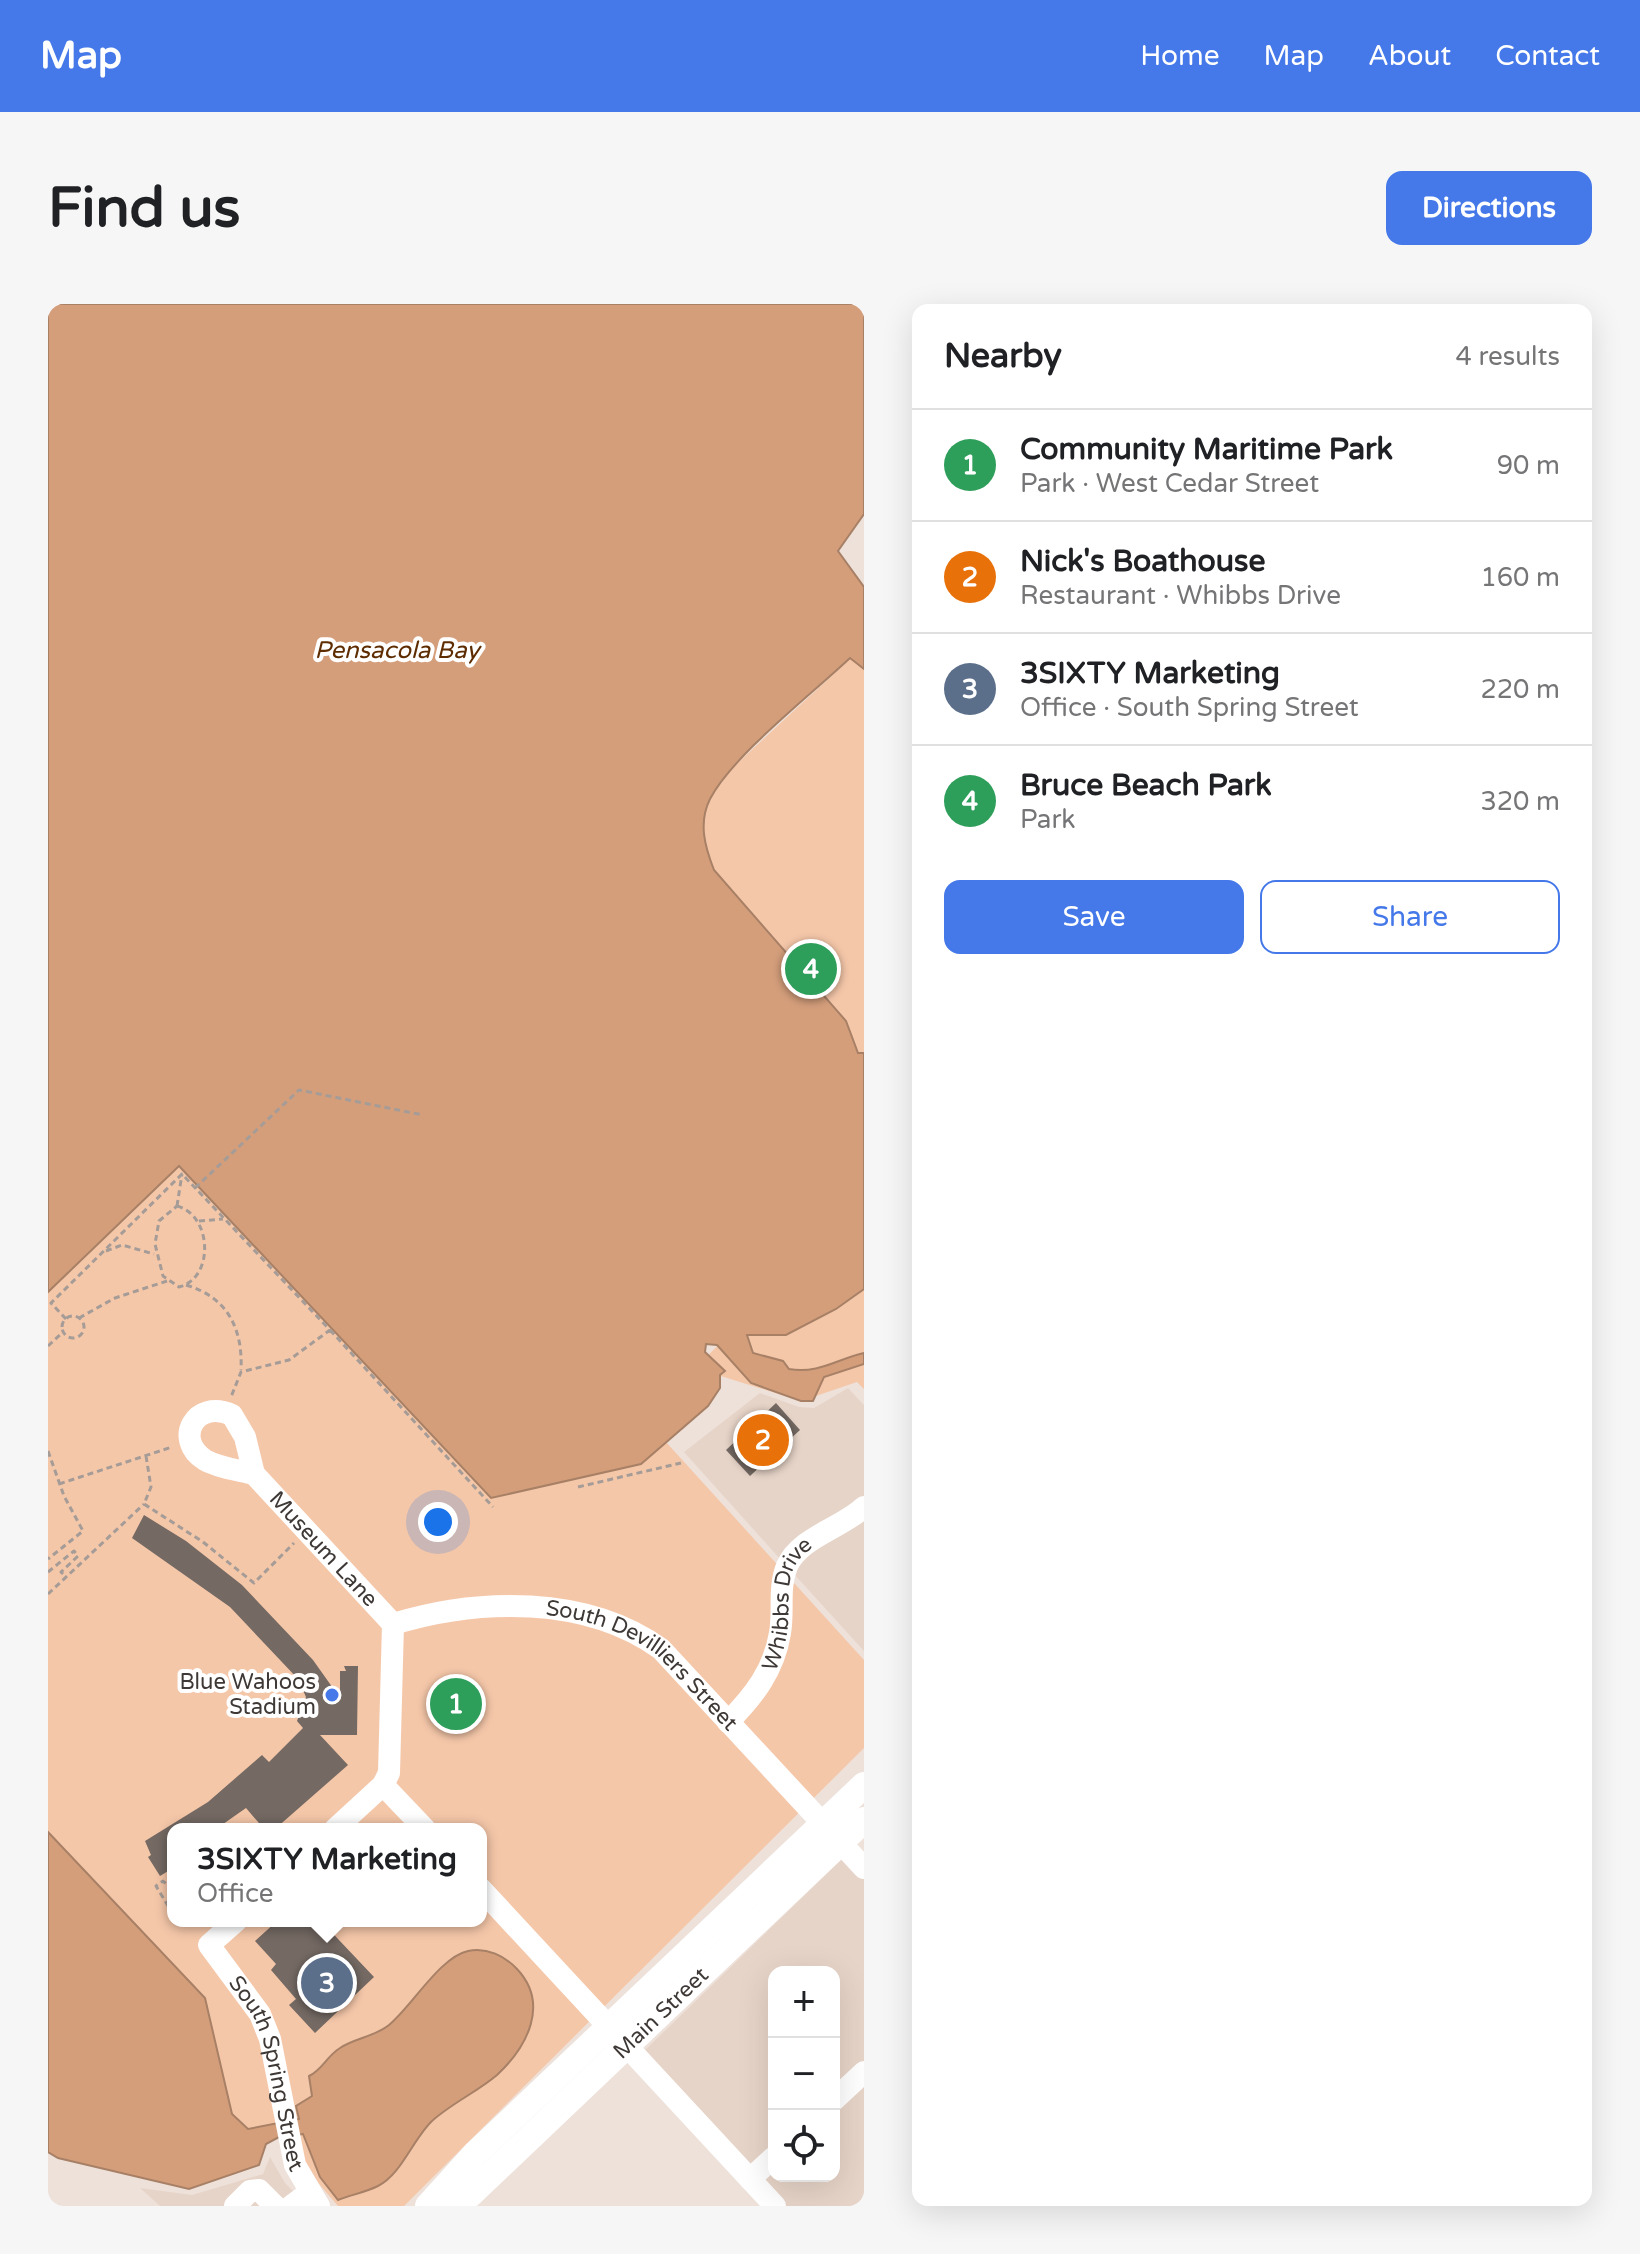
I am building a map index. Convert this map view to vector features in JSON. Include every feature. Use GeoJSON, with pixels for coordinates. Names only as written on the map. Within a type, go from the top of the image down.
{"type":"FeatureCollection","features":[{"type":"Feature","properties":{"kind":"main road"},"geometry":{"type":"LineString","coordinates":[[832,1833],[864,1785]]}},
{"type":"Feature","properties":{"kind":"main road","name":"Main Street"},"geometry":{"type":"LineString","coordinates":[[458,2206],[616,2037],[832,1833],[864,1820]]}},
{"type":"Feature","properties":{"kind":"main road"},"geometry":{"type":"LineString","coordinates":[[428,2206],[475,2154],[616,2037]]}},
{"type":"Feature","properties":{"kind":"street","name":"Museum Lane"},"geometry":{"type":"LineString","coordinates":[[254,1474],[393,1624]]}},
{"type":"Feature","properties":{"kind":"street","name":"Whibbs Drive"},"geometry":{"type":"LineString","coordinates":[[728,1722],[753,1698],[774,1656],[780,1633],[781,1589],[788,1565],[813,1539],[850,1520],[864,1507]]}},
{"type":"Feature","properties":{"kind":"street","name":"South Devilliers Street"},"geometry":{"type":"LineString","coordinates":[[393,1624],[466,1607],[591,1614],[643,1636],[661,1649],[864,1868]]}},
{"type":"Feature","properties":{"kind":"street"},"geometry":{"type":"LineString","coordinates":[[342,1823],[383,1785],[389,1773],[393,1624]]}},
{"type":"Feature","properties":{"kind":"street"},"geometry":{"type":"LineString","coordinates":[[383,1785],[419,1823]]}},
{"type":"Feature","properties":{"kind":"street"},"geometry":{"type":"LineString","coordinates":[[487,1896],[775,2206]]}},
{"type":"Feature","properties":{"kind":"street","name":"South Spring Street"},"geometry":{"type":"LineString","coordinates":[[229,1927],[209,1945],[260,2014],[270,2039],[295,2165],[314,2199]]}},
{"type":"Feature","properties":{"kind":"street"},"geometry":{"type":"LineString","coordinates":[[840,2094],[864,2072]]}},
{"type":"Feature","properties":{"kind":"street"},"geometry":{"type":"LineString","coordinates":[[750,2179],[768,2162]]}},
{"type":"Feature","properties":{"kind":"street"},"geometry":{"type":"LineString","coordinates":[[235,2206],[250,2191],[259,2190],[275,2206]]}},
{"type":"Feature","properties":{"kind":"street"},"geometry":{"type":"LineString","coordinates":[[291,2206],[314,2199]]}},
{"type":"Feature","properties":{"kind":"path"},"geometry":{"type":"LineString","coordinates":[[195,1188],[299,1090],[423,1115]]}},
{"type":"Feature","properties":{"kind":"path"},"geometry":{"type":"LineString","coordinates":[[182,1174],[493,1507]]}},
{"type":"Feature","properties":{"kind":"path"},"geometry":{"type":"LineString","coordinates":[[177,1206],[190,1210],[199,1221],[204,1244],[203,1263],[193,1281],[179,1287],[167,1281],[156,1253],[159,1221],[177,1206],[182,1174]]}},
{"type":"Feature","properties":{"kind":"path"},"geometry":{"type":"LineString","coordinates":[[167,1281],[115,1298],[79,1318],[66,1319],[50,1305],[182,1174]]}},
{"type":"Feature","properties":{"kind":"path"},"geometry":{"type":"LineString","coordinates":[[199,1221],[225,1219]]}},
{"type":"Feature","properties":{"kind":"path"},"geometry":{"type":"LineString","coordinates":[[102,1253],[122,1245],[149,1255],[156,1253]]}},
{"type":"Feature","properties":{"kind":"path"},"geometry":{"type":"LineString","coordinates":[[186,1285],[213,1296],[230,1313],[238,1333],[241,1372],[231,1397]]}},
{"type":"Feature","properties":{"kind":"path"},"geometry":{"type":"LineString","coordinates":[[64,1332],[72,1338],[81,1334],[84,1324],[79,1318]]}},
{"type":"Feature","properties":{"kind":"path"},"geometry":{"type":"LineString","coordinates":[[48,1346],[64,1332],[66,1319]]}},
{"type":"Feature","properties":{"kind":"path"},"geometry":{"type":"LineString","coordinates":[[241,1372],[289,1360],[330,1330]]}},
{"type":"Feature","properties":{"kind":"path"},"geometry":{"type":"LineString","coordinates":[[223,1394],[240,1402]]}},
{"type":"Feature","properties":{"kind":"path"},"geometry":{"type":"LineString","coordinates":[[174,1437],[180,1455]]}},
{"type":"Feature","properties":{"kind":"path"},"geometry":{"type":"LineString","coordinates":[[59,1484],[176,1446]]}},
{"type":"Feature","properties":{"kind":"path"},"geometry":{"type":"LineString","coordinates":[[48,1451],[59,1484],[83,1531],[48,1559]]}},
{"type":"Feature","properties":{"kind":"path"},"geometry":{"type":"LineString","coordinates":[[48,1594],[144,1504],[151,1487],[146,1456]]}},
{"type":"Feature","properties":{"kind":"path"},"geometry":{"type":"LineString","coordinates":[[578,1487],[681,1463]]}},
{"type":"Feature","properties":{"kind":"path"},"geometry":{"type":"LineString","coordinates":[[144,1504],[203,1542],[254,1583],[294,1543]]}},
{"type":"Feature","properties":{"kind":"path"},"geometry":{"type":"LineString","coordinates":[[48,1572],[74,1551],[78,1556],[61,1572],[66,1577]]}},
{"type":"Feature","properties":{"kind":"path"},"geometry":{"type":"LineString","coordinates":[[167,1885],[163,1881],[156,1886],[167,1904]]}},
{"type":"Feature","properties":{"kind":"shaded area"},"geometry":{"type":"Polygon","coordinates":[[[851,658],[864,669],[864,1102],[653,836],[720,785],[731,769],[851,658]]]}},
{"type":"Feature","properties":{"kind":"shaded area"},"geometry":{"type":"Polygon","coordinates":[[[179,1166],[274,1264],[641,1464],[666,1442],[864,1660],[864,1748],[404,2206],[338,2206],[270,2127],[248,2129],[232,2115],[205,1998],[48,1832],[48,1292],[179,1166]]]}},
{"type":"Feature","properties":{"kind":"shaded area"},"geometry":{"type":"Polygon","coordinates":[[[864,1232],[864,1389],[857,1382],[801,1401],[695,1368],[756,1308],[864,1232]]]}},
{"type":"Feature","properties":{"kind":"shaded area"},"geometry":{"type":"Polygon","coordinates":[[[848,1388],[864,1405],[864,1496],[781,1560],[684,1452],[760,1393],[799,1407],[814,1408],[848,1388]]]}},
{"type":"Feature","properties":{"kind":"shaded area"},"geometry":{"type":"Polygon","coordinates":[[[864,1518],[864,1651],[793,1573],[803,1558],[864,1518]]]}},
{"type":"Feature","properties":{"kind":"shaded area"},"geometry":{"type":"Polygon","coordinates":[[[844,1857],[864,1878],[864,2061],[840,2083],[840,1966],[768,1966],[768,2152],[750,2169],[641,2054],[844,1857]]]}},
{"type":"Feature","properties":{"kind":"shaded area"},"geometry":{"type":"Polygon","coordinates":[[[864,2083],[864,2206],[785,2206],[761,2181],[768,2174],[768,2182],[840,2182],[840,2106],[864,2083]]]}},
{"type":"Feature","properties":{"kind":"shaded area"},"geometry":{"type":"Polygon","coordinates":[[[270,2157],[285,2183],[308,2206],[160,2206],[140,2188],[192,2195],[263,2174],[270,2157]]]}},
{"type":"Feature","properties":{"kind":"water","name":"Pensacola Bay"},"geometry":{"type":"Polygon","coordinates":[[[48,304],[864,304],[864,514],[838,551],[864,587],[864,669],[850,658],[754,745],[736,763],[710,799],[704,826],[714,870],[846,1021],[858,1053],[864,1053],[864,1289],[836,1309],[786,1335],[747,1335],[753,1353],[783,1361],[789,1369],[819,1368],[864,1353],[864,1364],[824,1377],[813,1401],[801,1401],[751,1383],[717,1345],[706,1344],[705,1352],[725,1371],[720,1375],[720,1388],[708,1406],[641,1464],[491,1498],[179,1166],[48,1292],[48,304]]]}},
{"type":"Feature","properties":{"kind":"water"},"geometry":{"type":"Polygon","coordinates":[[[48,1832],[205,1998],[232,2114],[248,2129],[299,2119],[296,2106],[312,2096],[309,2076],[340,2048],[389,2025],[447,1962],[468,1951],[489,1952],[507,1960],[517,1969],[527,1982],[532,1996],[531,2025],[508,2064],[432,2121],[386,2181],[338,2200],[320,2177],[303,2134],[279,2137],[266,2144],[259,2165],[189,2189],[58,2158],[48,2152],[48,1832]]]}},
{"type":"Feature","properties":{"kind":"building"},"geometry":{"type":"Polygon","coordinates":[[[776,1403],[800,1430],[750,1476],[726,1450],[776,1403]]]}},
{"type":"Feature","properties":{"kind":"building"},"geometry":{"type":"Polygon","coordinates":[[[144,1515],[186,1541],[242,1585],[313,1660],[340,1698],[340,1671],[346,1671],[344,1666],[358,1666],[357,1735],[320,1735],[348,1765],[282,1823],[259,1823],[246,1808],[225,1823],[174,1823],[208,1802],[262,1755],[269,1762],[303,1728],[297,1721],[306,1697],[298,1679],[230,1607],[132,1538],[144,1515]]]}},
{"type":"Feature","properties":{"kind":"building"},"geometry":{"type":"Polygon","coordinates":[[[167,1827],[167,1872],[160,1876],[148,1857],[151,1855],[145,1841],[167,1827]]]}},
{"type":"Feature","properties":{"kind":"building"},"geometry":{"type":"Polygon","coordinates":[[[270,1927],[327,1927],[374,1977],[315,2033],[289,2005],[296,1999],[271,1970],[276,1964],[255,1941],[270,1927]]]}},
{"type":"Feature","properties":{"kind":"place","name":"Bruce Beach Park"},"geometry":{"type":"Point","coordinates":[811,969]}},
{"type":"Feature","properties":{"kind":"place","name":"Nick's Boathouse"},"geometry":{"type":"Point","coordinates":[763,1440]}},
{"type":"Feature","properties":{"kind":"place","name":"Blue Wahoos Stadium"},"geometry":{"type":"Point","coordinates":[332,1695]}},
{"type":"Feature","properties":{"kind":"place","name":"Community Maritime Park"},"geometry":{"type":"Point","coordinates":[456,1704]}},
{"type":"Feature","properties":{"kind":"place","name":"3SIXTY Marketing"},"geometry":{"type":"Point","coordinates":[327,1983]}}]}
